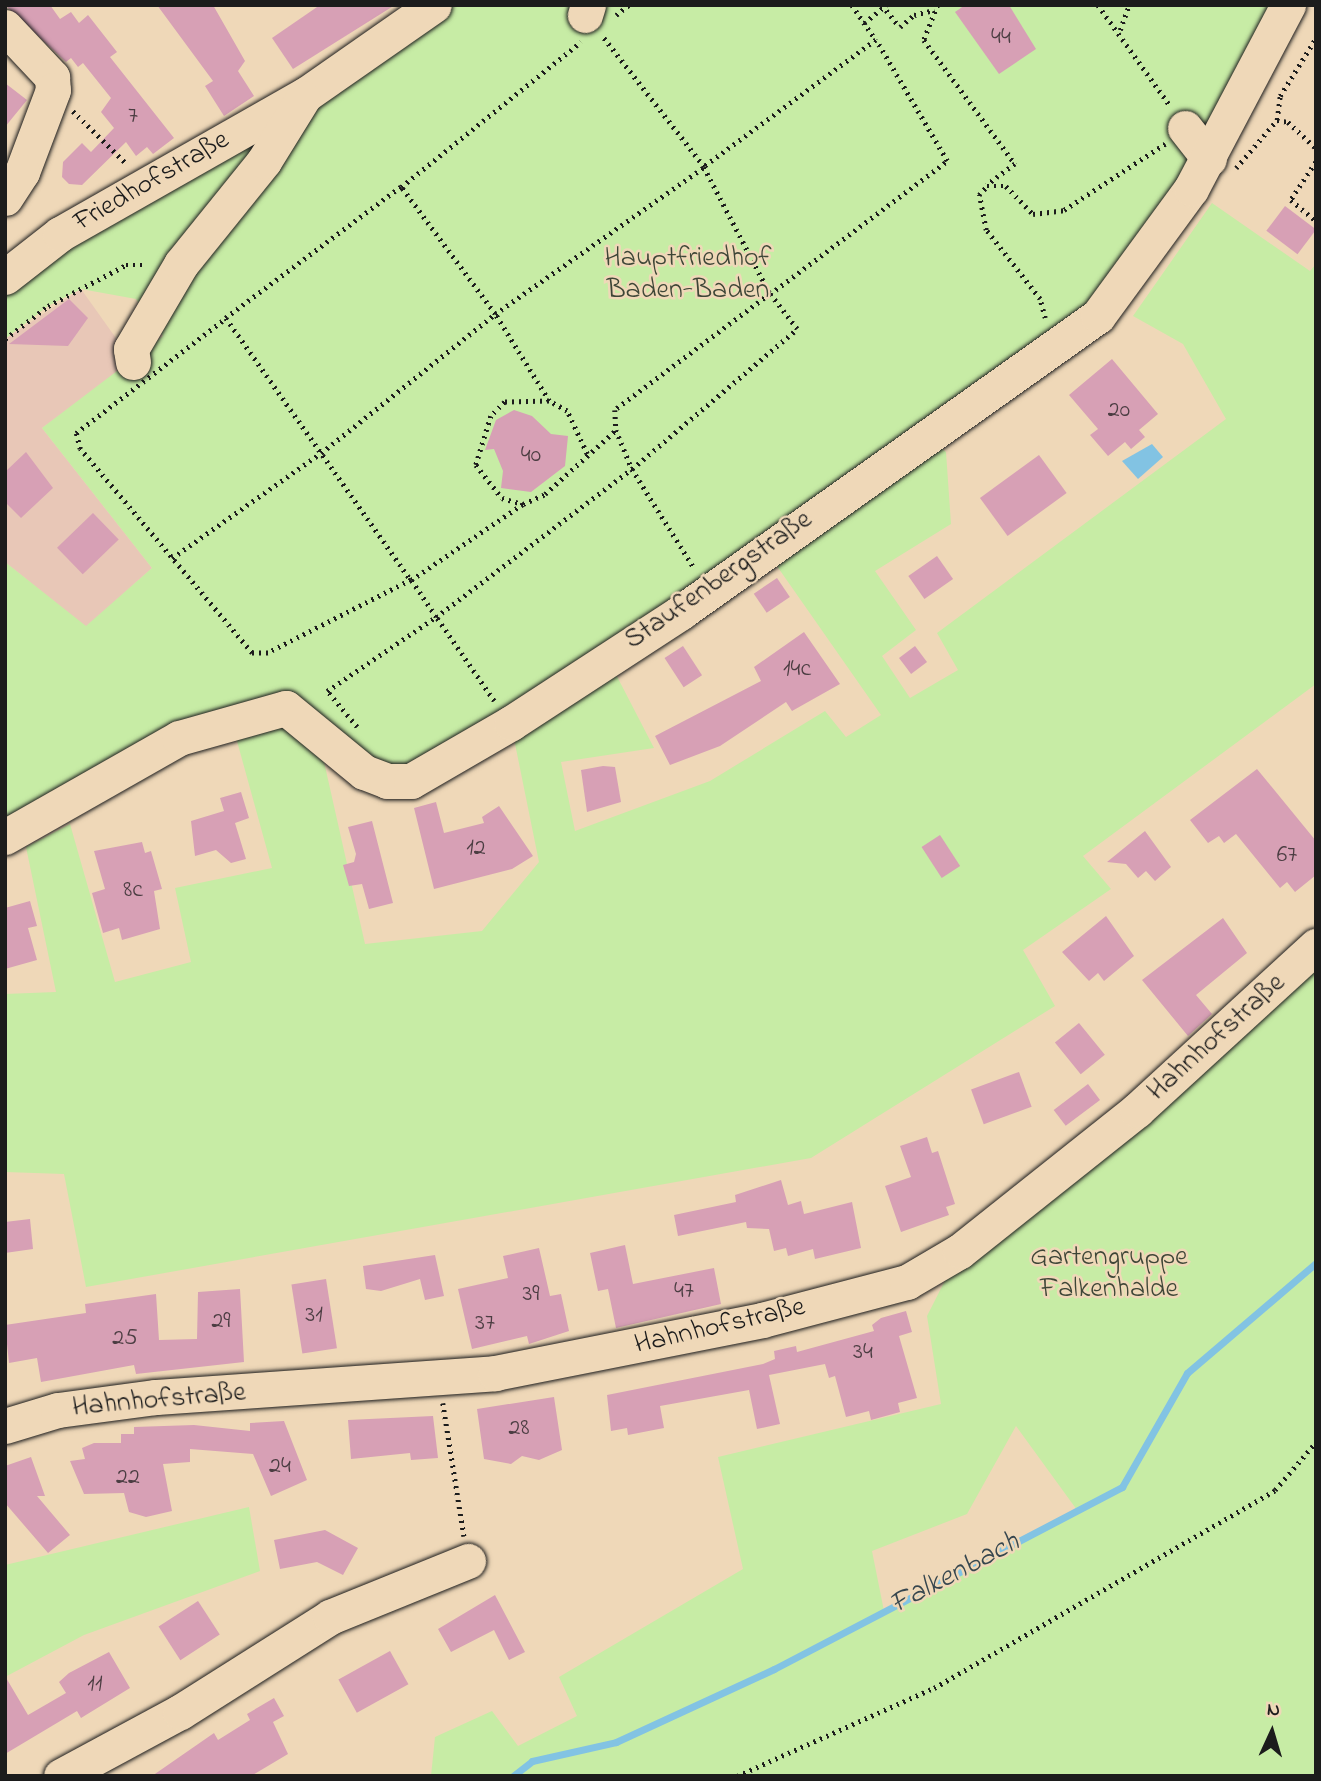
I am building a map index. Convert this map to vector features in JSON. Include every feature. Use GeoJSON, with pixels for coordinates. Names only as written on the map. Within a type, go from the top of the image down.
{"type":"FeatureCollection","features":[{"type":"Feature","properties":{"kind":"street","name":"Friedhofstraße"},"geometry":{"type":"LineString","coordinates":[[5,277],[60,234],[305,95],[434,5]]}},
{"type":"Feature","properties":{"kind":"street","name":"Staufenbergstraße"},"geometry":{"type":"LineString","coordinates":[[5,837],[180,738],[286,708],[364,772],[387,781],[411,781],[681,612],[1098,316],[1205,179],[1287,5]]}},
{"type":"Feature","properties":{"kind":"street"},"geometry":{"type":"LineString","coordinates":[[5,27],[52,77],[53,90],[22,172],[5,198]]}},
{"type":"Feature","properties":{"kind":"street","name":"Friedhofstraße"},"geometry":{"type":"LineString","coordinates":[[133,362],[131,349],[181,264],[264,162],[305,95]]}},
{"type":"Feature","properties":{"kind":"street"},"geometry":{"type":"LineString","coordinates":[[1185,128],[1205,179]]}},
{"type":"Feature","properties":{"kind":"street","name":"Hahnhofstraße"},"geometry":{"type":"LineString","coordinates":[[5,1426],[58,1410],[156,1397],[439,1379],[593,1355],[907,1283],[960,1251],[1137,1110],[1316,946]]}},
{"type":"Feature","properties":{"kind":"street"},"geometry":{"type":"LineString","coordinates":[[61,1776],[180,1712],[330,1617],[466,1547]]}},
{"type":"Feature","properties":{"kind":"path"},"geometry":{"type":"LineString","coordinates":[[704,560],[693,568],[632,469],[616,430],[615,410],[947,161],[876,40],[852,5]]}},
{"type":"Feature","properties":{"kind":"path"},"geometry":{"type":"LineString","coordinates":[[987,186],[1006,186],[1033,214],[1064,210],[1185,128],[1120,30],[1098,5]]}},
{"type":"Feature","properties":{"kind":"path"},"geometry":{"type":"LineString","coordinates":[[1120,30],[1129,5]]}},
{"type":"Feature","properties":{"kind":"path"},"geometry":{"type":"LineString","coordinates":[[864,23],[884,6],[900,27],[914,15],[937,7]]}},
{"type":"Feature","properties":{"kind":"path"},"geometry":{"type":"LineString","coordinates":[[937,7],[932,33],[925,40],[1015,164],[987,186],[977,208],[986,230],[1040,299],[1045,322]]}},
{"type":"Feature","properties":{"kind":"path"},"geometry":{"type":"LineString","coordinates":[[366,738],[327,691],[436,617],[632,469],[797,329],[770,294],[704,167],[589,22],[401,187],[76,433],[80,449],[252,653],[268,653],[411,580],[523,504],[545,494],[616,430]]}},
{"type":"Feature","properties":{"kind":"path"},"geometry":{"type":"LineString","coordinates":[[1205,179],[1277,120],[1280,96],[1316,38]]}},
{"type":"Feature","properties":{"kind":"path"},"geometry":{"type":"LineString","coordinates":[[172,558],[321,453],[495,314],[704,167],[876,40]]}},
{"type":"Feature","properties":{"kind":"path"},"geometry":{"type":"LineString","coordinates":[[53,90],[147,184]]}},
{"type":"Feature","properties":{"kind":"path"},"geometry":{"type":"LineString","coordinates":[[1277,120],[1288,122],[1316,148]]}},
{"type":"Feature","properties":{"kind":"path"},"geometry":{"type":"LineString","coordinates":[[1316,162],[1291,200],[1316,221]]}},
{"type":"Feature","properties":{"kind":"path"},"geometry":{"type":"LineString","coordinates":[[401,187],[495,314],[549,401],[567,411],[587,454]]}},
{"type":"Feature","properties":{"kind":"path"},"geometry":{"type":"LineString","coordinates":[[5,340],[48,306],[126,265]]}},
{"type":"Feature","properties":{"kind":"path"},"geometry":{"type":"LineString","coordinates":[[226,318],[496,704],[486,711]]}},
{"type":"Feature","properties":{"kind":"path"},"geometry":{"type":"LineString","coordinates":[[523,504],[502,498],[487,485],[477,465],[481,440],[491,415],[505,402],[549,401]]}},
{"type":"Feature","properties":{"kind":"path"},"geometry":{"type":"LineString","coordinates":[[439,1379],[466,1547]]}},
{"type":"Feature","properties":{"kind":"path"},"geometry":{"type":"LineString","coordinates":[[737,1776],[946,1682],[1275,1490],[1316,1441]]}},
{"type":"Feature","properties":{"kind":"shaded area"},"geometry":{"type":"Polygon","coordinates":[[[81,289],[133,362],[42,428],[152,568],[86,627],[5,562],[5,339],[81,289]]]}},
{"type":"Feature","properties":{"kind":"green space","name":"Hauptfriedhof Baden-Baden"},"geometry":{"type":"Polygon","coordinates":[[[434,5],[1288,5],[1098,316],[608,659],[654,748],[561,762],[575,831],[710,781],[825,711],[846,737],[881,715],[772,559],[936,444],[946,452],[951,524],[875,571],[916,630],[882,656],[910,698],[958,670],[937,633],[1226,419],[1183,344],[1133,316],[1212,203],[1310,271],[1316,264],[1316,684],[1083,856],[1111,889],[1023,950],[1055,1006],[811,1158],[86,1287],[64,1174],[5,1172],[5,994],[56,992],[26,847],[70,824],[115,982],[191,962],[175,888],[272,868],[232,723],[5,837],[5,562],[86,626],[152,568],[42,428],[163,336],[136,299],[81,289],[48,306],[5,339],[5,275],[434,5]],[[511,724],[411,781],[318,735],[365,944],[482,931],[539,862],[511,724]]]}},
{"type":"Feature","properties":{"kind":"green space","name":"Gartengruppe Falkenhalde"},"geometry":{"type":"Polygon","coordinates":[[[1316,946],[1316,1776],[431,1776],[435,1737],[492,1711],[518,1746],[577,1716],[559,1677],[743,1569],[718,1457],[941,1404],[927,1316],[960,1251],[1316,946]],[[1016,1426],[967,1514],[872,1551],[884,1611],[1077,1510],[1016,1426]]]}},
{"type":"Feature","properties":{"kind":"green space"},"geometry":{"type":"Polygon","coordinates":[[[249,1507],[260,1571],[84,1635],[5,1677],[5,1565],[249,1507]]]}},
{"type":"Feature","properties":{"kind":"water"},"geometry":{"type":"Polygon","coordinates":[[[1152,444],[1163,457],[1138,479],[1122,461],[1152,444]]]}},
{"type":"Feature","properties":{"kind":"building"},"geometry":{"type":"Polygon","coordinates":[[[5,5],[50,5],[60,19],[71,12],[79,23],[88,15],[117,52],[110,57],[174,138],[153,154],[147,147],[136,156],[126,142],[82,185],[69,184],[62,177],[63,162],[82,143],[91,152],[114,128],[101,112],[111,98],[83,63],[78,67],[71,58],[66,62],[5,5]]]}},
{"type":"Feature","properties":{"kind":"building"},"geometry":{"type":"Polygon","coordinates":[[[157,5],[213,5],[245,61],[238,71],[254,96],[224,116],[205,86],[213,81],[157,5]]]}},
{"type":"Feature","properties":{"kind":"building"},"geometry":{"type":"Polygon","coordinates":[[[320,5],[395,5],[293,69],[272,38],[320,5]]]}},
{"type":"Feature","properties":{"kind":"building"},"geometry":{"type":"Polygon","coordinates":[[[965,5],[1009,5],[1036,49],[999,74],[955,12],[965,5]]]}},
{"type":"Feature","properties":{"kind":"building"},"geometry":{"type":"Polygon","coordinates":[[[5,83],[27,100],[5,127],[5,83]]]}},
{"type":"Feature","properties":{"kind":"building"},"geometry":{"type":"Polygon","coordinates":[[[1285,206],[1316,229],[1297,254],[1266,231],[1285,206]]]}},
{"type":"Feature","properties":{"kind":"building"},"geometry":{"type":"Polygon","coordinates":[[[69,299],[88,318],[68,346],[9,344],[69,299]]]}},
{"type":"Feature","properties":{"kind":"building"},"geometry":{"type":"Polygon","coordinates":[[[1112,359],[1158,414],[1139,430],[1145,437],[1131,449],[1125,442],[1108,456],[1090,435],[1098,429],[1069,395],[1112,359]]]}},
{"type":"Feature","properties":{"kind":"building"},"geometry":{"type":"Polygon","coordinates":[[[514,410],[532,416],[551,434],[568,436],[565,466],[531,492],[501,488],[503,471],[494,449],[485,450],[496,420],[514,410]]]}},
{"type":"Feature","properties":{"kind":"building"},"geometry":{"type":"Polygon","coordinates":[[[26,452],[53,488],[21,518],[5,502],[5,472],[26,452]]]}},
{"type":"Feature","properties":{"kind":"building"},"geometry":{"type":"Polygon","coordinates":[[[1039,455],[1067,493],[1008,536],[980,498],[1039,455]]]}},
{"type":"Feature","properties":{"kind":"building"},"geometry":{"type":"Polygon","coordinates":[[[93,513],[119,540],[83,574],[57,548],[93,513]]]}},
{"type":"Feature","properties":{"kind":"building"},"geometry":{"type":"Polygon","coordinates":[[[937,556],[953,579],[924,599],[908,576],[937,556]]]}},
{"type":"Feature","properties":{"kind":"building"},"geometry":{"type":"Polygon","coordinates":[[[777,578],[790,597],[767,613],[754,594],[777,578]]]}},
{"type":"Feature","properties":{"kind":"building"},"geometry":{"type":"Polygon","coordinates":[[[804,632],[840,684],[792,711],[786,702],[720,746],[670,765],[655,736],[761,681],[754,667],[804,632]]]}},
{"type":"Feature","properties":{"kind":"building"},"geometry":{"type":"Polygon","coordinates":[[[683,646],[702,675],[684,687],[665,658],[683,646]]]}},
{"type":"Feature","properties":{"kind":"building"},"geometry":{"type":"Polygon","coordinates":[[[915,646],[927,662],[911,674],[899,658],[915,646]]]}},
{"type":"Feature","properties":{"kind":"building"},"geometry":{"type":"Polygon","coordinates":[[[615,767],[621,802],[587,812],[581,770],[615,767]]]}},
{"type":"Feature","properties":{"kind":"building"},"geometry":{"type":"Polygon","coordinates":[[[1257,769],[1316,841],[1316,875],[1295,892],[1287,882],[1280,888],[1236,834],[1224,843],[1219,836],[1208,843],[1190,820],[1257,769]]]}},
{"type":"Feature","properties":{"kind":"building"},"geometry":{"type":"Polygon","coordinates":[[[241,792],[249,818],[235,823],[246,859],[231,863],[216,850],[195,856],[191,821],[224,811],[220,798],[241,792]]]}},
{"type":"Feature","properties":{"kind":"building"},"geometry":{"type":"Polygon","coordinates":[[[436,802],[444,833],[484,823],[482,817],[499,806],[533,856],[512,869],[434,889],[414,808],[436,802]]]}},
{"type":"Feature","properties":{"kind":"building"},"geometry":{"type":"Polygon","coordinates":[[[372,821],[393,903],[369,909],[362,884],[349,886],[343,865],[354,862],[356,854],[348,827],[372,821]]]}},
{"type":"Feature","properties":{"kind":"building"},"geometry":{"type":"Polygon","coordinates":[[[1145,831],[1171,867],[1155,881],[1146,871],[1138,878],[1126,864],[1107,862],[1145,831]]]}},
{"type":"Feature","properties":{"kind":"building"},"geometry":{"type":"Polygon","coordinates":[[[940,835],[960,866],[942,878],[922,847],[940,835]]]}},
{"type":"Feature","properties":{"kind":"building"},"geometry":{"type":"Polygon","coordinates":[[[142,842],[145,853],[151,851],[162,889],[154,891],[160,929],[122,940],[119,928],[103,933],[92,893],[105,889],[94,851],[142,842]]]}},
{"type":"Feature","properties":{"kind":"building"},"geometry":{"type":"Polygon","coordinates":[[[30,901],[37,926],[28,928],[37,960],[5,969],[5,908],[30,901]]]}},
{"type":"Feature","properties":{"kind":"building"},"geometry":{"type":"Polygon","coordinates":[[[1106,916],[1134,956],[1104,981],[1098,973],[1089,981],[1062,952],[1106,916]]]}},
{"type":"Feature","properties":{"kind":"building"},"geometry":{"type":"Polygon","coordinates":[[[1223,918],[1247,953],[1196,995],[1212,1014],[1188,1036],[1142,980],[1223,918]]]}},
{"type":"Feature","properties":{"kind":"building"},"geometry":{"type":"Polygon","coordinates":[[[1079,1023],[1105,1055],[1081,1074],[1055,1043],[1079,1023]]]}},
{"type":"Feature","properties":{"kind":"building"},"geometry":{"type":"Polygon","coordinates":[[[1019,1072],[1032,1107],[984,1124],[971,1089],[1019,1072]]]}},
{"type":"Feature","properties":{"kind":"building"},"geometry":{"type":"Polygon","coordinates":[[[1088,1084],[1100,1100],[1066,1126],[1054,1110],[1088,1084]]]}},
{"type":"Feature","properties":{"kind":"building"},"geometry":{"type":"Polygon","coordinates":[[[927,1137],[932,1153],[938,1151],[955,1204],[946,1207],[949,1215],[901,1232],[885,1186],[911,1177],[900,1146],[927,1137]]]}},
{"type":"Feature","properties":{"kind":"building"},"geometry":{"type":"Polygon","coordinates":[[[781,1180],[788,1205],[801,1201],[804,1214],[852,1202],[861,1248],[815,1259],[813,1249],[788,1256],[786,1248],[774,1251],[769,1229],[747,1228],[746,1222],[678,1236],[674,1215],[736,1202],[735,1195],[781,1180]]]}},
{"type":"Feature","properties":{"kind":"building"},"geometry":{"type":"Polygon","coordinates":[[[30,1219],[33,1249],[5,1253],[5,1222],[30,1219]]]}},
{"type":"Feature","properties":{"kind":"building"},"geometry":{"type":"Polygon","coordinates":[[[625,1245],[633,1284],[714,1268],[721,1304],[616,1328],[608,1289],[598,1291],[590,1253],[625,1245]]]}},
{"type":"Feature","properties":{"kind":"building"},"geometry":{"type":"Polygon","coordinates":[[[539,1248],[550,1296],[561,1294],[569,1331],[529,1344],[527,1336],[472,1349],[458,1289],[508,1278],[503,1256],[539,1248]]]}},
{"type":"Feature","properties":{"kind":"building"},"geometry":{"type":"Polygon","coordinates":[[[435,1255],[444,1296],[425,1300],[420,1279],[381,1291],[366,1289],[363,1266],[435,1255]]]}},
{"type":"Feature","properties":{"kind":"building"},"geometry":{"type":"Polygon","coordinates":[[[326,1279],[337,1348],[302,1354],[291,1284],[326,1279]]]}},
{"type":"Feature","properties":{"kind":"building"},"geometry":{"type":"Polygon","coordinates":[[[240,1289],[244,1362],[136,1374],[134,1365],[41,1382],[37,1358],[9,1363],[5,1325],[86,1313],[85,1304],[156,1294],[159,1340],[197,1339],[198,1292],[240,1289]]]}},
{"type":"Feature","properties":{"kind":"building"},"geometry":{"type":"Polygon","coordinates":[[[906,1311],[912,1332],[899,1336],[917,1398],[898,1403],[900,1412],[871,1420],[869,1411],[846,1417],[835,1376],[829,1378],[825,1364],[769,1375],[780,1424],[757,1429],[749,1390],[660,1406],[664,1428],[628,1435],[627,1428],[611,1431],[607,1395],[763,1364],[775,1359],[774,1351],[796,1346],[797,1352],[874,1331],[872,1325],[881,1318],[906,1311]]]}},
{"type":"Feature","properties":{"kind":"building"},"geometry":{"type":"Polygon","coordinates":[[[554,1397],[562,1450],[539,1460],[522,1456],[511,1464],[484,1459],[477,1409],[554,1397]]]}},
{"type":"Feature","properties":{"kind":"building"},"geometry":{"type":"Polygon","coordinates":[[[433,1416],[438,1458],[411,1460],[410,1453],[351,1459],[348,1420],[433,1416]]]}},
{"type":"Feature","properties":{"kind":"building"},"geometry":{"type":"Polygon","coordinates":[[[284,1421],[307,1480],[271,1496],[253,1454],[190,1449],[190,1462],[163,1464],[172,1511],[146,1517],[129,1512],[124,1493],[84,1494],[70,1461],[85,1459],[82,1448],[94,1443],[121,1443],[121,1434],[134,1434],[134,1427],[194,1425],[250,1431],[250,1423],[284,1421]]]}},
{"type":"Feature","properties":{"kind":"building"},"geometry":{"type":"Polygon","coordinates":[[[31,1457],[45,1496],[37,1496],[70,1535],[48,1553],[5,1503],[5,1466],[31,1457]]]}},
{"type":"Feature","properties":{"kind":"building"},"geometry":{"type":"Polygon","coordinates":[[[325,1530],[358,1548],[343,1575],[317,1562],[280,1569],[274,1540],[325,1530]]]}},
{"type":"Feature","properties":{"kind":"building"},"geometry":{"type":"Polygon","coordinates":[[[495,1595],[525,1652],[509,1660],[494,1630],[451,1652],[438,1629],[495,1595]]]}},
{"type":"Feature","properties":{"kind":"building"},"geometry":{"type":"Polygon","coordinates":[[[198,1601],[220,1635],[180,1660],[159,1627],[198,1601]]]}},
{"type":"Feature","properties":{"kind":"building"},"geometry":{"type":"Polygon","coordinates":[[[390,1651],[408,1684],[357,1713],[338,1680],[390,1651]]]}},
{"type":"Feature","properties":{"kind":"building"},"geometry":{"type":"Polygon","coordinates":[[[109,1652],[130,1688],[81,1718],[77,1711],[5,1754],[5,1676],[28,1715],[66,1693],[59,1682],[69,1673],[109,1652]]]}},
{"type":"Feature","properties":{"kind":"building"},"geometry":{"type":"Polygon","coordinates":[[[274,1698],[284,1716],[273,1722],[288,1754],[251,1776],[152,1776],[214,1733],[218,1740],[250,1720],[247,1714],[274,1698]]]}},
{"type":"Feature","properties":{"kind":"waterway","name":"Falkenbach"},"geometry":{"type":"LineString","coordinates":[[513,1776],[532,1761],[616,1742],[774,1669],[1122,1487],[1187,1373],[1316,1263]]}}]}
